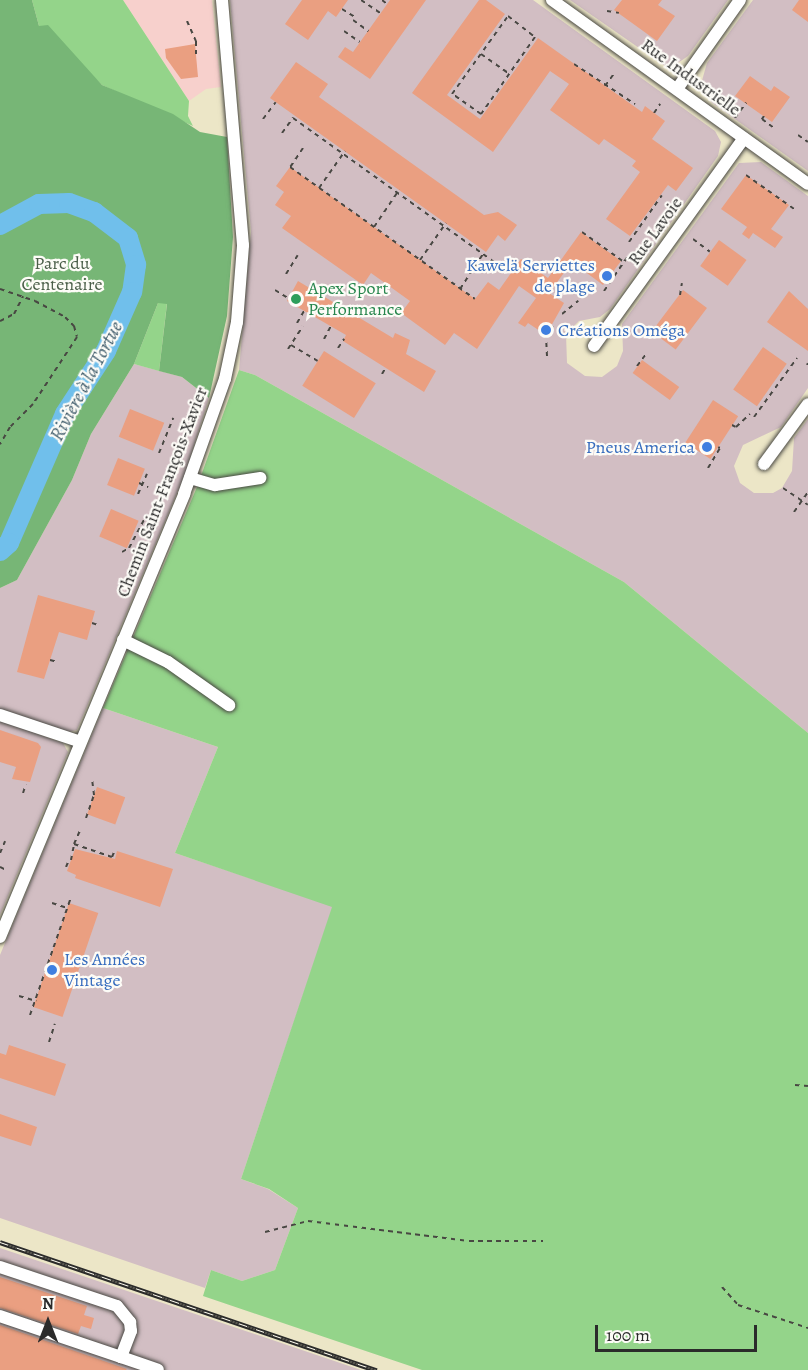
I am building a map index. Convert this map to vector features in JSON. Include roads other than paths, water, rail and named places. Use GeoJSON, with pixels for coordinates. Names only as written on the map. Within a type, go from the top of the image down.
{"type":"FeatureCollection","features":[{"type":"Feature","properties":{"kind":"street","name":"Chemin Saint-François-Xavier"},"geometry":{"type":"LineString","coordinates":[[0,938],[190,478],[225,379],[241,282],[240,189],[222,0]]}},
{"type":"Feature","properties":{"kind":"street","name":"Rue Industrielle"},"geometry":{"type":"LineString","coordinates":[[552,0],[808,184]]}},
{"type":"Feature","properties":{"kind":"street"},"geometry":{"type":"LineString","coordinates":[[677,89],[740,0]]}},
{"type":"Feature","properties":{"kind":"street","name":"Rue Lavoie"},"geometry":{"type":"LineString","coordinates":[[594,345],[744,138]]}},
{"type":"Feature","properties":{"kind":"street"},"geometry":{"type":"LineString","coordinates":[[764,464],[808,404]]}},
{"type":"Feature","properties":{"kind":"street"},"geometry":{"type":"LineString","coordinates":[[190,478],[215,485],[260,478]]}},
{"type":"Feature","properties":{"kind":"street"},"geometry":{"type":"LineString","coordinates":[[123,640],[168,662],[229,705]]}},
{"type":"Feature","properties":{"kind":"street"},"geometry":{"type":"LineString","coordinates":[[0,715],[81,742]]}},
{"type":"Feature","properties":{"kind":"street"},"geometry":{"type":"LineString","coordinates":[[0,1267],[117,1306],[130,1322],[131,1331],[121,1357]]}},
{"type":"Feature","properties":{"kind":"street"},"geometry":{"type":"LineString","coordinates":[[0,1316],[158,1370]]}},
{"type":"Feature","properties":{"kind":"waterway","name":"Rivière à la Tortue"},"geometry":{"type":"LineString","coordinates":[[0,225],[39,204],[69,203],[94,212],[128,238],[136,265],[132,292],[106,351],[65,414],[9,543],[0,551]]}},
{"type":"Feature","properties":{"kind":"railway"},"geometry":{"type":"LineString","coordinates":[[0,1242],[377,1370]]}},
{"type":"Feature","properties":{"kind":"place","name":"Kawelä Serviettes de plage"},"geometry":{"type":"Point","coordinates":[607,276]}},
{"type":"Feature","properties":{"kind":"place","name":"Apex Sport Performance"},"geometry":{"type":"Point","coordinates":[296,299]}},
{"type":"Feature","properties":{"kind":"place","name":"Créations Oméga"},"geometry":{"type":"Point","coordinates":[546,330]}},
{"type":"Feature","properties":{"kind":"place","name":"Pneus America"},"geometry":{"type":"Point","coordinates":[707,447]}},
{"type":"Feature","properties":{"kind":"place","name":"Les Années Vintage"},"geometry":{"type":"Point","coordinates":[52,970]}},
{"type":"Feature","properties":{"kind":"park label","name":"Parc du Centenaire"},"geometry":{"type":"Point","coordinates":[62,274]}}]}
